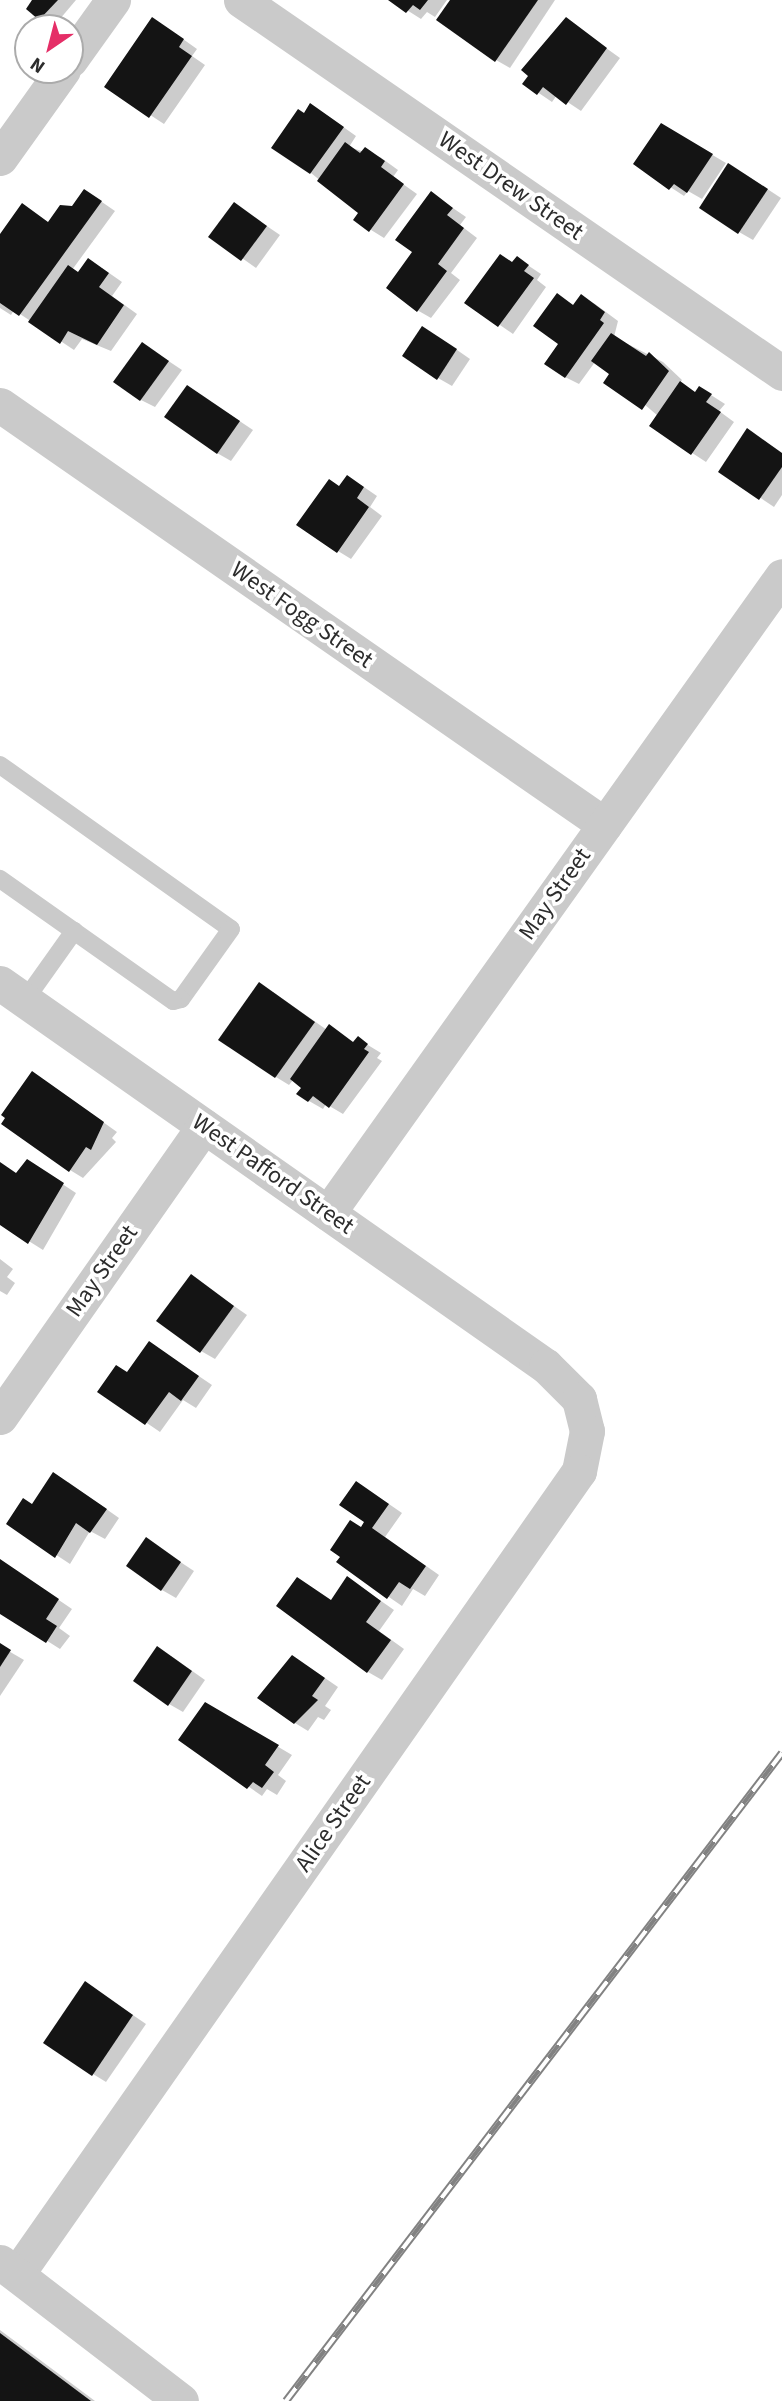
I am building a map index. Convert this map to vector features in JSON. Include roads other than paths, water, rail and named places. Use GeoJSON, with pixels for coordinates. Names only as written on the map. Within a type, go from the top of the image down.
{"type":"FeatureCollection","features":[{"type":"Feature","properties":{"kind":"street"},"geometry":{"type":"LineString","coordinates":[[84,40],[113,0]]}},
{"type":"Feature","properties":{"kind":"street","name":"West Drew Street"},"geometry":{"type":"LineString","coordinates":[[241,0],[782,373]]}},
{"type":"Feature","properties":{"kind":"street"},"geometry":{"type":"LineString","coordinates":[[0,158],[53,84]]}},
{"type":"Feature","properties":{"kind":"street","name":"West Fogg Street"},"geometry":{"type":"LineString","coordinates":[[0,405],[605,825]]}},
{"type":"Feature","properties":{"kind":"street","name":"May Street"},"geometry":{"type":"LineString","coordinates":[[328,1213],[782,576]]}},
{"type":"Feature","properties":{"kind":"street","name":"West Pafford Street"},"geometry":{"type":"LineString","coordinates":[[13,991],[546,1366]]}},
{"type":"Feature","properties":{"kind":"street","name":"May Street"},"geometry":{"type":"LineString","coordinates":[[0,1417],[204,1126]]}},
{"type":"Feature","properties":{"kind":"street","name":"Alice Street"},"geometry":{"type":"LineString","coordinates":[[9,2268],[579,1471],[587,1431],[579,1399],[546,1366]]}},
{"type":"Feature","properties":{"kind":"street"},"geometry":{"type":"LineString","coordinates":[[9,2268],[181,2401]]}},
{"type":"Feature","properties":{"kind":"lane"},"geometry":{"type":"LineString","coordinates":[[0,765],[231,929],[181,999],[173,1001],[0,879]]}},
{"type":"Feature","properties":{"kind":"lane"},"geometry":{"type":"LineString","coordinates":[[13,991],[74,931]]}},
{"type":"Feature","properties":{"kind":"railway"},"geometry":{"type":"LineString","coordinates":[[286,2401],[782,1753]]}}]}
